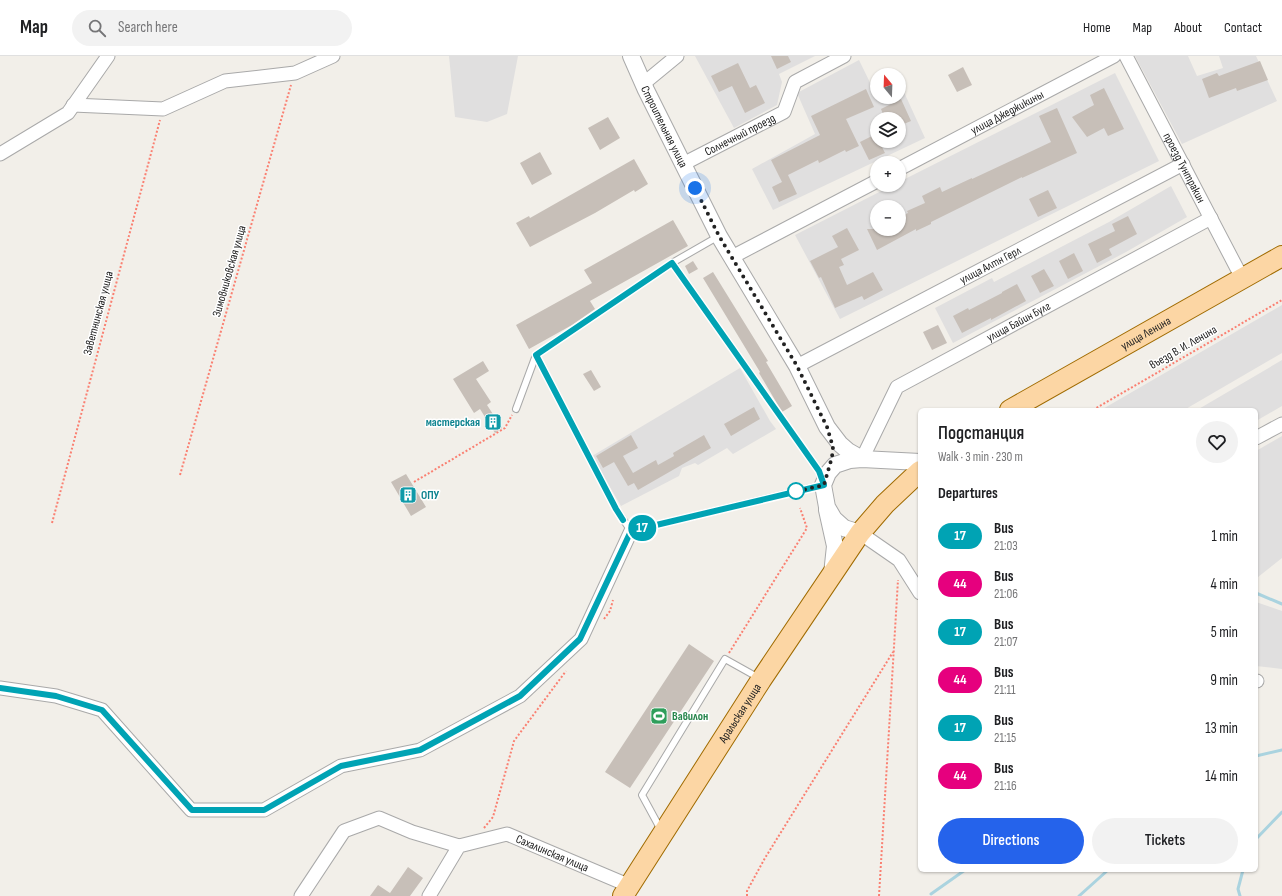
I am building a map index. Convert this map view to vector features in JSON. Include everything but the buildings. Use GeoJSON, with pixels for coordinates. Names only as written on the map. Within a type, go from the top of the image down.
{"type":"FeatureCollection","features":[{"type":"Feature","properties":{"kind":"main road","name":"улица Ленина"},"geometry":{"type":"LineString","coordinates":[[1014,408],[1282,256]]}},
{"type":"Feature","properties":{"kind":"main road"},"geometry":{"type":"LineString","coordinates":[[860,533],[885,504],[918,473]]}},
{"type":"Feature","properties":{"kind":"main road","name":"Аральская улица"},"geometry":{"type":"LineString","coordinates":[[627,891],[761,680],[860,533]]}},
{"type":"Feature","properties":{"kind":"street"},"geometry":{"type":"LineString","coordinates":[[0,154],[68,113],[108,56]]}},
{"type":"Feature","properties":{"kind":"street"},"geometry":{"type":"LineString","coordinates":[[73,105],[163,109],[225,81],[295,73],[333,56]]}},
{"type":"Feature","properties":{"kind":"street","name":"Строительная улица"},"geometry":{"type":"LineString","coordinates":[[631,56],[643,84],[719,236],[797,366],[827,427],[840,444],[848,451],[862,459]]}},
{"type":"Feature","properties":{"kind":"street"},"geometry":{"type":"LineString","coordinates":[[643,84],[677,56]]}},
{"type":"Feature","properties":{"kind":"street","name":"Солнечный проезд"},"geometry":{"type":"LineString","coordinates":[[683,164],[784,112],[795,82],[844,56]]}},
{"type":"Feature","properties":{"kind":"street","name":"улица Джеджикины"},"geometry":{"type":"LineString","coordinates":[[906,165],[1114,56]]}},
{"type":"Feature","properties":{"kind":"street","name":"проезд Тунтракин"},"geometry":{"type":"LineString","coordinates":[[1126,56],[1242,278]]}},
{"type":"Feature","properties":{"kind":"street","name":"улица Алтн Герл"},"geometry":{"type":"LineString","coordinates":[[797,366],[1183,164]]}},
{"type":"Feature","properties":{"kind":"street"},"geometry":{"type":"LineString","coordinates":[[732,257],[870,184]]}},
{"type":"Feature","properties":{"kind":"street","name":"улица Байин Булг"},"geometry":{"type":"LineString","coordinates":[[862,459],[897,387],[1211,218]]}},
{"type":"Feature","properties":{"kind":"street"},"geometry":{"type":"LineString","coordinates":[[1258,437],[1282,424]]}},
{"type":"Feature","properties":{"kind":"street"},"geometry":{"type":"LineString","coordinates":[[827,427],[833,447],[826,479],[827,507],[835,546],[831,576]]}},
{"type":"Feature","properties":{"kind":"street","name":"Строительная улица"},"geometry":{"type":"LineString","coordinates":[[826,479],[835,465],[850,460],[862,459],[918,462]]}},
{"type":"Feature","properties":{"kind":"street"},"geometry":{"type":"LineString","coordinates":[[891,460],[900,467],[904,486]]}},
{"type":"Feature","properties":{"kind":"street"},"geometry":{"type":"LineString","coordinates":[[827,507],[834,519],[844,528],[860,533],[899,560],[918,590]]}},
{"type":"Feature","properties":{"kind":"street"},"geometry":{"type":"LineString","coordinates":[[0,688],[56,696],[102,710],[192,810],[264,810],[341,766],[420,750],[520,696],[580,639],[631,531]]}},
{"type":"Feature","properties":{"kind":"street"},"geometry":{"type":"LineString","coordinates":[[301,896],[344,831],[379,818],[412,832],[459,846],[429,896]]}},
{"type":"Feature","properties":{"kind":"street","name":"Сахалинская улица"},"geometry":{"type":"LineString","coordinates":[[459,846],[507,834],[627,891]]}},
{"type":"Feature","properties":{"kind":"lane"},"geometry":{"type":"LineString","coordinates":[[516,409],[536,355],[672,263],[719,236]]}},
{"type":"Feature","properties":{"kind":"lane"},"geometry":{"type":"LineString","coordinates":[[536,355],[616,509],[631,531],[826,479],[672,263]]}},
{"type":"Feature","properties":{"kind":"lane"},"geometry":{"type":"LineString","coordinates":[[663,833],[642,795],[725,659],[761,680]]}},
{"type":"Feature","properties":{"kind":"path","name":"Зимовниковская улица"},"geometry":{"type":"LineString","coordinates":[[180,475],[295,73]]}},
{"type":"Feature","properties":{"kind":"path","name":"Заветнинская улица"},"geometry":{"type":"LineString","coordinates":[[52,523],[163,109]]}},
{"type":"Feature","properties":{"kind":"path","name":"въезд В. И. Ленина"},"geometry":{"type":"LineString","coordinates":[[1096,408],[1282,300]]}},
{"type":"Feature","properties":{"kind":"path"},"geometry":{"type":"LineString","coordinates":[[414,482],[505,428],[516,409]]}},
{"type":"Feature","properties":{"kind":"path"},"geometry":{"type":"LineString","coordinates":[[725,659],[807,528],[800,508]]}},
{"type":"Feature","properties":{"kind":"path"},"geometry":{"type":"LineString","coordinates":[[879,896],[899,560]]}},
{"type":"Feature","properties":{"kind":"path"},"geometry":{"type":"LineString","coordinates":[[601,623],[610,611],[614,596]]}},
{"type":"Feature","properties":{"kind":"path"},"geometry":{"type":"LineString","coordinates":[[747,896],[747,891],[765,858],[894,650]]}},
{"type":"Feature","properties":{"kind":"path"},"geometry":{"type":"LineString","coordinates":[[472,843],[493,817],[514,740],[569,666]]}},
{"type":"Feature","properties":{"kind":"shaded area"},"geometry":{"type":"Polygon","coordinates":[[[449,56],[518,56],[507,114],[487,122],[455,117],[449,56]]]}},
{"type":"Feature","properties":{"kind":"shaded area"},"geometry":{"type":"Polygon","coordinates":[[[695,56],[815,56],[779,74],[782,82],[777,105],[734,128],[695,56]]]}},
{"type":"Feature","properties":{"kind":"shaded area"},"geometry":{"type":"Polygon","coordinates":[[[1135,56],[1188,56],[1197,76],[1223,68],[1219,56],[1256,56],[1277,101],[1182,144],[1135,56]]]}},
{"type":"Feature","properties":{"kind":"shaded area"},"geometry":{"type":"Polygon","coordinates":[[[859,60],[870,83],[870,104],[906,104],[906,97],[925,138],[906,147],[906,112],[870,112],[870,148],[904,148],[887,156],[870,156],[870,164],[773,210],[752,169],[815,134],[797,93],[859,60]]]}},
{"type":"Feature","properties":{"kind":"shaded area"},"geometry":{"type":"Polygon","coordinates":[[[1115,73],[1159,161],[840,319],[795,235],[879,192],[906,192],[906,178],[1115,73]]]}},
{"type":"Feature","properties":{"kind":"shaded area"},"geometry":{"type":"Polygon","coordinates":[[[1171,186],[1187,217],[1126,252],[953,343],[935,308],[992,278],[994,282],[1109,222],[1171,186]]]}},
{"type":"Feature","properties":{"kind":"shaded area"},"geometry":{"type":"Polygon","coordinates":[[[1282,305],[1282,353],[1187,408],[1104,408],[1282,305]]]}},
{"type":"Feature","properties":{"kind":"shaded area"},"geometry":{"type":"Polygon","coordinates":[[[1282,360],[1282,406],[1258,420],[1258,408],[1200,408],[1282,360]]]}},
{"type":"Feature","properties":{"kind":"shaded area"},"geometry":{"type":"Polygon","coordinates":[[[740,368],[776,429],[733,454],[727,448],[698,465],[695,463],[682,468],[679,476],[621,506],[592,456],[740,368]]]}},
{"type":"Feature","properties":{"kind":"shaded area"},"geometry":{"type":"Polygon","coordinates":[[[1282,436],[1282,558],[1258,577],[1258,450],[1282,436]]]}},
{"type":"Feature","properties":{"kind":"shaded area"},"geometry":{"type":"Polygon","coordinates":[[[1258,603],[1282,611],[1282,669],[1258,666],[1258,603]]]}},
{"type":"Feature","properties":{"kind":"waterway"},"geometry":{"type":"LineString","coordinates":[[1258,594],[1282,604]]}},
{"type":"Feature","properties":{"kind":"waterway"},"geometry":{"type":"LineString","coordinates":[[1258,756],[1282,750]]}},
{"type":"Feature","properties":{"kind":"waterway"},"geometry":{"type":"LineString","coordinates":[[1258,837],[1282,812]]}},
{"type":"Feature","properties":{"kind":"waterway"},"geometry":{"type":"LineString","coordinates":[[931,894],[962,872]]}},
{"type":"Feature","properties":{"kind":"waterway"},"geometry":{"type":"LineString","coordinates":[[1079,896],[1106,872]]}},
{"type":"Feature","properties":{"kind":"waterway"},"geometry":{"type":"LineString","coordinates":[[1240,896],[1238,889],[1242,872]]}},
{"type":"Feature","properties":{"kind":"bus line","name":"17"},"geometry":{"type":"LineString","coordinates":[[0,688],[56,696],[102,710],[192,810],[264,810],[341,766],[420,750],[520,696],[580,639],[631,531],[824,485],[819,471],[672,263],[536,355],[623,520]]}},
{"type":"Feature","properties":{"kind":"place","name":"мастерская"},"geometry":{"type":"Point","coordinates":[493,422]}},
{"type":"Feature","properties":{"kind":"place","name":"ОПУ"},"geometry":{"type":"Point","coordinates":[408,495]}},
{"type":"Feature","properties":{"kind":"place","name":"Вавилон"},"geometry":{"type":"Point","coordinates":[659,716]}},
{"type":"Feature","properties":{"kind":"route"},"geometry":{"type":"LineString","coordinates":[[695,188],[719,236],[797,366],[827,427],[833,447],[832,457],[824,485],[794,492],[796,491]]}}]}
